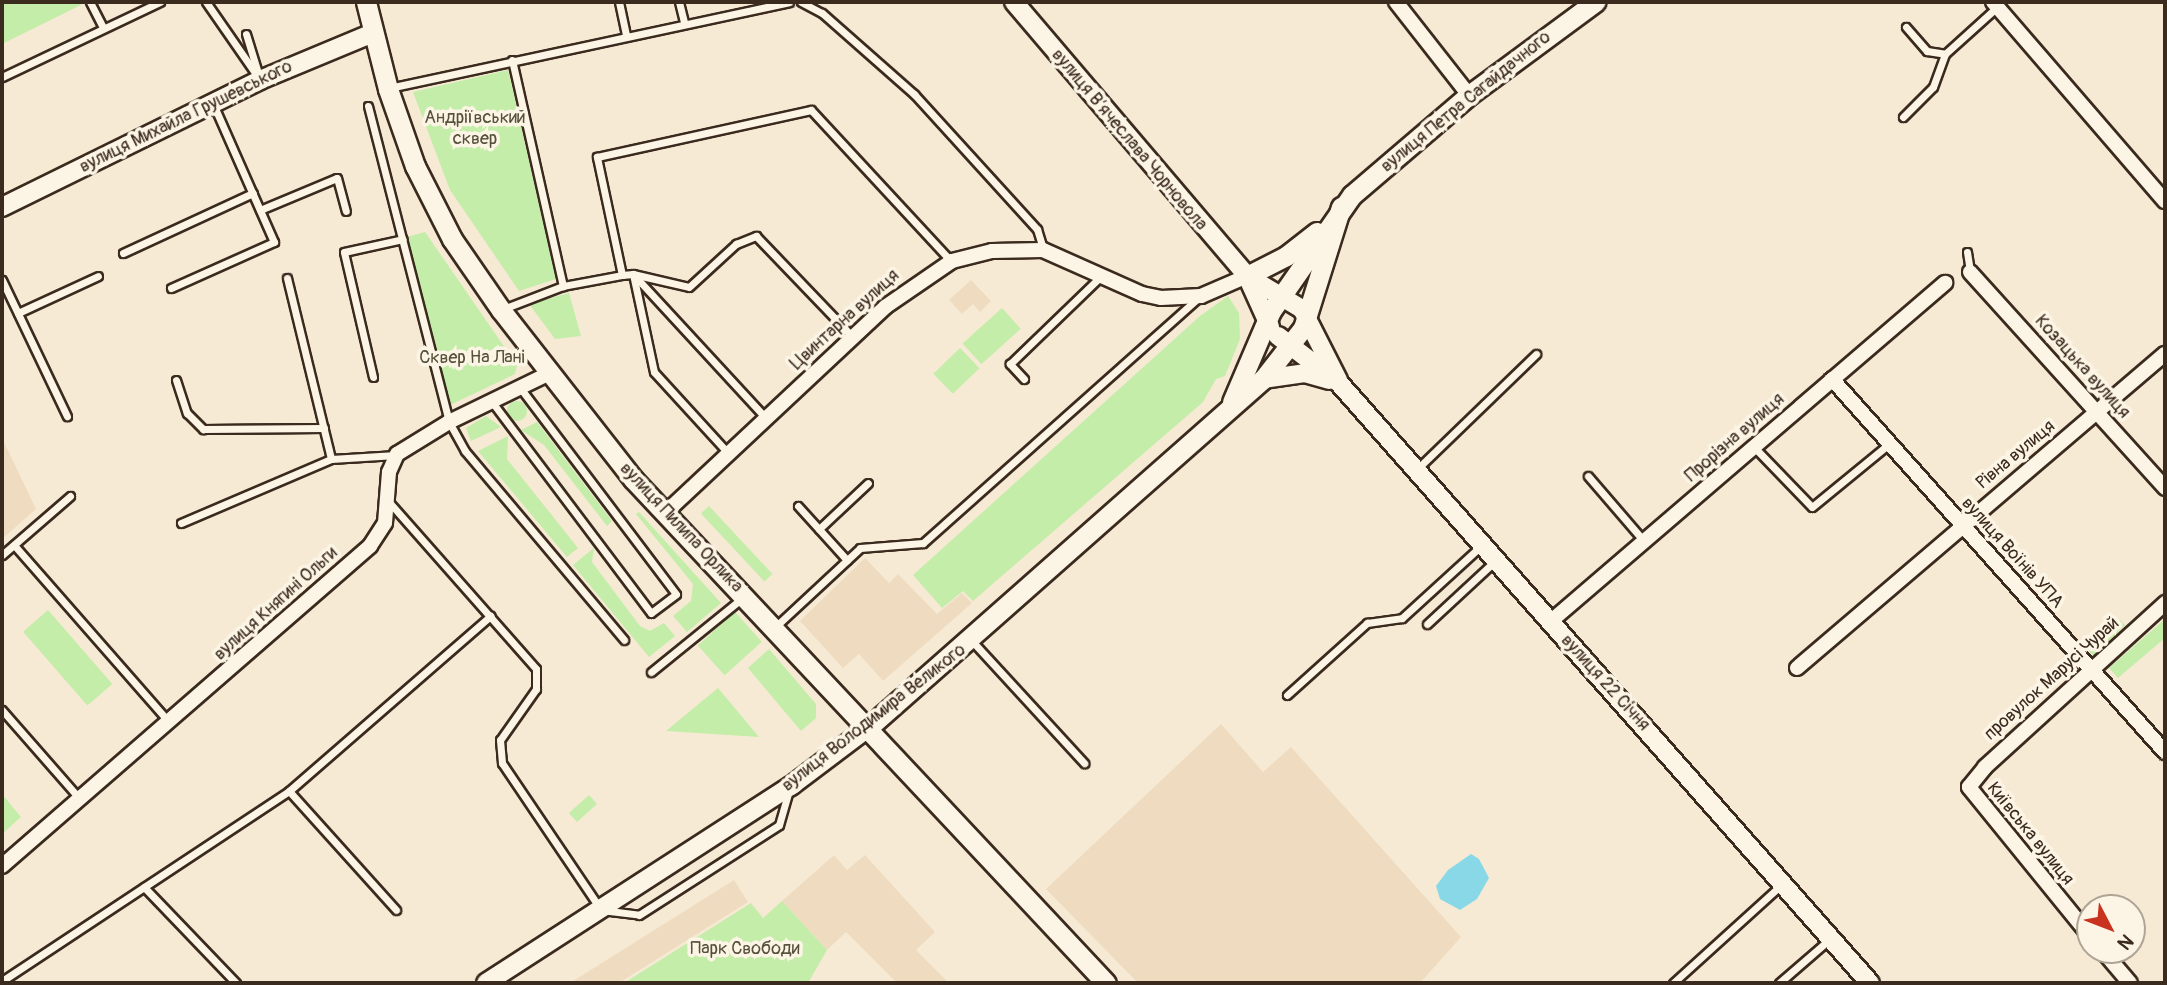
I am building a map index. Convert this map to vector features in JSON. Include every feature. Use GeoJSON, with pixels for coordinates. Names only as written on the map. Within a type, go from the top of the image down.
{"type":"FeatureCollection","features":[{"type":"Feature","properties":{"kind":"main road","name":"вулиця Пилипа Орлика"},"geometry":{"type":"LineString","coordinates":[[366,2],[388,89],[415,166],[438,215],[501,310],[665,513],[869,727],[1106,983]]}},
{"type":"Feature","properties":{"kind":"main road","name":"вулиця Петра Сагайдачного"},"geometry":{"type":"LineString","coordinates":[[1335,215],[1469,95],[1595,2]]}},
{"type":"Feature","properties":{"kind":"main road"},"geometry":{"type":"LineString","coordinates":[[1247,276],[1286,256],[1335,215]]}},
{"type":"Feature","properties":{"kind":"main road"},"geometry":{"type":"LineString","coordinates":[[1229,409],[1291,319],[1335,215]]}},
{"type":"Feature","properties":{"kind":"main road"},"geometry":{"type":"LineString","coordinates":[[1291,319],[1335,215]]}},
{"type":"Feature","properties":{"kind":"main road","name":"вулиця Володимира Великого"},"geometry":{"type":"LineString","coordinates":[[869,727],[972,641],[1263,379],[1291,319]]}},
{"type":"Feature","properties":{"kind":"street","name":"вулиця Вʼячеслава Чорновола"},"geometry":{"type":"LineString","coordinates":[[1014,2],[1247,276]]}},
{"type":"Feature","properties":{"kind":"street"},"geometry":{"type":"LineString","coordinates":[[1396,2],[1469,95]]}},
{"type":"Feature","properties":{"kind":"street"},"geometry":{"type":"LineString","coordinates":[[1996,4],[2165,201]]}},
{"type":"Feature","properties":{"kind":"street","name":"вулиця Михайла Грушевського"},"geometry":{"type":"LineString","coordinates":[[2,207],[260,80],[373,33]]}},
{"type":"Feature","properties":{"kind":"street","name":"Цвинтарна вулиця"},"geometry":{"type":"LineString","coordinates":[[665,513],[852,336],[919,280],[952,261],[992,251],[1043,250],[1142,294],[1200,296],[1247,276]]}},
{"type":"Feature","properties":{"kind":"street","name":"Козацька вулиця"},"geometry":{"type":"LineString","coordinates":[[1970,272],[2165,488]]}},
{"type":"Feature","properties":{"kind":"street"},"geometry":{"type":"LineString","coordinates":[[1247,276],[1291,319],[1339,383]]}},
{"type":"Feature","properties":{"kind":"street"},"geometry":{"type":"LineString","coordinates":[[1247,276],[1291,319],[1339,383]]}},
{"type":"Feature","properties":{"kind":"street","name":"Прорізна вулиця"},"geometry":{"type":"LineString","coordinates":[[1550,622],[1945,283]]}},
{"type":"Feature","properties":{"kind":"street","name":"Рівна вулиця"},"geometry":{"type":"LineString","coordinates":[[1797,668],[1961,525],[2165,354]]}},
{"type":"Feature","properties":{"kind":"street"},"geometry":{"type":"LineString","coordinates":[[397,454],[449,422],[550,373]]}},
{"type":"Feature","properties":{"kind":"street"},"geometry":{"type":"LineString","coordinates":[[1263,379],[1305,373],[1339,383]]}},
{"type":"Feature","properties":{"kind":"street","name":"вулиця Воїнів УПА"},"geometry":{"type":"LineString","coordinates":[[1832,379],[2165,752]]}},
{"type":"Feature","properties":{"kind":"street","name":"вулиця 22 Січня"},"geometry":{"type":"LineString","coordinates":[[1339,383],[1870,983]]}},
{"type":"Feature","properties":{"kind":"street","name":"вулиця Княгині Ольги"},"geometry":{"type":"LineString","coordinates":[[2,866],[370,547],[385,523],[390,472],[397,454]]}},
{"type":"Feature","properties":{"kind":"street","name":"провулок Марусі Чурай"},"geometry":{"type":"LineString","coordinates":[[1969,787],[1985,767],[2165,603]]}},
{"type":"Feature","properties":{"kind":"street","name":"вулиця Володимира Великого"},"geometry":{"type":"LineString","coordinates":[[486,983],[791,786],[869,727]]}},
{"type":"Feature","properties":{"kind":"street","name":"Київська вулиця"},"geometry":{"type":"LineString","coordinates":[[1969,787],[2076,919]]}},
{"type":"Feature","properties":{"kind":"street"},"geometry":{"type":"LineString","coordinates":[[2114,964],[2130,983]]}},
{"type":"Feature","properties":{"kind":"lane"},"geometry":{"type":"LineString","coordinates":[[90,2],[103,27]]}},
{"type":"Feature","properties":{"kind":"lane"},"geometry":{"type":"LineString","coordinates":[[2,77],[160,2]]}},
{"type":"Feature","properties":{"kind":"lane"},"geometry":{"type":"LineString","coordinates":[[206,2],[260,80]]}},
{"type":"Feature","properties":{"kind":"lane"},"geometry":{"type":"LineString","coordinates":[[619,2],[626,34]]}},
{"type":"Feature","properties":{"kind":"lane"},"geometry":{"type":"LineString","coordinates":[[679,2],[684,22]]}},
{"type":"Feature","properties":{"kind":"lane"},"geometry":{"type":"LineString","coordinates":[[388,89],[626,34],[787,2]]}},
{"type":"Feature","properties":{"kind":"lane"},"geometry":{"type":"LineString","coordinates":[[801,2],[822,13],[915,94],[1037,229],[1043,250]]}},
{"type":"Feature","properties":{"kind":"lane"},"geometry":{"type":"LineString","coordinates":[[1903,117],[1933,87],[1945,54],[1996,4]]}},
{"type":"Feature","properties":{"kind":"lane"},"geometry":{"type":"LineString","coordinates":[[1906,27],[1927,51],[1945,54]]}},
{"type":"Feature","properties":{"kind":"lane"},"geometry":{"type":"LineString","coordinates":[[246,34],[260,80]]}},
{"type":"Feature","properties":{"kind":"lane"},"geometry":{"type":"LineString","coordinates":[[512,60],[563,286]]}},
{"type":"Feature","properties":{"kind":"lane"},"geometry":{"type":"LineString","coordinates":[[171,288],[274,242],[212,103]]}},
{"type":"Feature","properties":{"kind":"lane"},"geometry":{"type":"LineString","coordinates":[[368,106],[449,422],[465,451],[624,640]]}},
{"type":"Feature","properties":{"kind":"lane"},"geometry":{"type":"LineString","coordinates":[[622,275],[597,158],[811,110],[952,261]]}},
{"type":"Feature","properties":{"kind":"lane"},"geometry":{"type":"LineString","coordinates":[[260,210],[337,178],[346,211]]}},
{"type":"Feature","properties":{"kind":"lane"},"geometry":{"type":"LineString","coordinates":[[122,253],[253,193]]}},
{"type":"Feature","properties":{"kind":"lane"},"geometry":{"type":"LineString","coordinates":[[501,310],[563,286],[622,275],[633,274],[689,287],[736,244],[757,236],[852,336]]}},
{"type":"Feature","properties":{"kind":"lane"},"geometry":{"type":"LineString","coordinates":[[373,377],[344,252],[403,239]]}},
{"type":"Feature","properties":{"kind":"lane"},"geometry":{"type":"LineString","coordinates":[[1966,252],[1970,272]]}},
{"type":"Feature","properties":{"kind":"lane"},"geometry":{"type":"LineString","coordinates":[[633,274],[766,418]]}},
{"type":"Feature","properties":{"kind":"lane"},"geometry":{"type":"LineString","coordinates":[[633,274],[654,372],[729,454]]}},
{"type":"Feature","properties":{"kind":"lane"},"geometry":{"type":"LineString","coordinates":[[1024,379],[1010,364],[1102,275]]}},
{"type":"Feature","properties":{"kind":"lane"},"geometry":{"type":"LineString","coordinates":[[18,313],[97,276]]}},
{"type":"Feature","properties":{"kind":"lane"},"geometry":{"type":"LineString","coordinates":[[288,278],[331,459]]}},
{"type":"Feature","properties":{"kind":"lane"},"geometry":{"type":"LineString","coordinates":[[2,279],[68,416]]}},
{"type":"Feature","properties":{"kind":"lane"},"geometry":{"type":"LineString","coordinates":[[774,628],[860,548],[923,543],[1200,296]]}},
{"type":"Feature","properties":{"kind":"lane"},"geometry":{"type":"LineString","coordinates":[[1416,470],[1536,354]]}},
{"type":"Feature","properties":{"kind":"lane"},"geometry":{"type":"LineString","coordinates":[[176,380],[187,413],[203,429],[324,428]]}},
{"type":"Feature","properties":{"kind":"lane"},"geometry":{"type":"LineString","coordinates":[[492,402],[651,613],[676,594],[520,387]]}},
{"type":"Feature","properties":{"kind":"lane"},"geometry":{"type":"LineString","coordinates":[[1754,447],[1812,507],[1889,444]]}},
{"type":"Feature","properties":{"kind":"lane"},"geometry":{"type":"LineString","coordinates":[[181,523],[331,459],[397,454]]}},
{"type":"Feature","properties":{"kind":"lane"},"geometry":{"type":"LineString","coordinates":[[1588,476],[1644,541]]}},
{"type":"Feature","properties":{"kind":"lane"},"geometry":{"type":"LineString","coordinates":[[819,528],[868,482]]}},
{"type":"Feature","properties":{"kind":"lane"},"geometry":{"type":"LineString","coordinates":[[2,555],[69,496]]}},
{"type":"Feature","properties":{"kind":"lane"},"geometry":{"type":"LineString","coordinates":[[388,502],[536,669],[539,679],[536,690],[505,729],[499,752],[502,763],[601,909],[639,915],[779,825],[791,786]]}},
{"type":"Feature","properties":{"kind":"lane"},"geometry":{"type":"LineString","coordinates":[[798,506],[847,560]]}},
{"type":"Feature","properties":{"kind":"lane"},"geometry":{"type":"LineString","coordinates":[[14,545],[169,722]]}},
{"type":"Feature","properties":{"kind":"lane"},"geometry":{"type":"LineString","coordinates":[[1287,695],[1367,623],[1402,618],[1482,545]]}},
{"type":"Feature","properties":{"kind":"lane"},"geometry":{"type":"LineString","coordinates":[[1427,624],[1496,560]]}},
{"type":"Feature","properties":{"kind":"lane"},"geometry":{"type":"LineString","coordinates":[[652,672],[744,596]]}},
{"type":"Feature","properties":{"kind":"lane"},"geometry":{"type":"LineString","coordinates":[[2,981],[289,791],[490,616]]}},
{"type":"Feature","properties":{"kind":"lane"},"geometry":{"type":"LineString","coordinates":[[972,641],[1084,764]]}},
{"type":"Feature","properties":{"kind":"lane"},"geometry":{"type":"LineString","coordinates":[[2,710],[80,800]]}},
{"type":"Feature","properties":{"kind":"lane"},"geometry":{"type":"LineString","coordinates":[[289,791],[396,910]]}},
{"type":"Feature","properties":{"kind":"lane"},"geometry":{"type":"LineString","coordinates":[[1673,983],[1783,884]]}},
{"type":"Feature","properties":{"kind":"lane"},"geometry":{"type":"LineString","coordinates":[[144,887],[236,983]]}},
{"type":"Feature","properties":{"kind":"lane"},"geometry":{"type":"LineString","coordinates":[[1779,983],[1831,939]]}},
{"type":"Feature","properties":{"kind":"shaded area"},"geometry":{"type":"Polygon","coordinates":[[[971,280],[991,301],[980,312],[973,304],[962,314],[949,300],[971,280]]]}},
{"type":"Feature","properties":{"kind":"shaded area"},"geometry":{"type":"Polygon","coordinates":[[[2,438],[36,509],[2,539],[2,438]]]}},
{"type":"Feature","properties":{"kind":"shaded area"},"geometry":{"type":"Polygon","coordinates":[[[865,558],[889,583],[898,574],[937,614],[962,593],[972,603],[883,681],[859,654],[843,668],[800,621],[865,558]]]}},
{"type":"Feature","properties":{"kind":"shaded area"},"geometry":{"type":"Polygon","coordinates":[[[1221,724],[1263,772],[1291,747],[1461,937],[1420,983],[1138,983],[1046,889],[1221,724]]]}},
{"type":"Feature","properties":{"kind":"shaded area"},"geometry":{"type":"Polygon","coordinates":[[[834,855],[847,870],[865,855],[935,932],[916,950],[949,983],[897,983],[846,932],[827,950],[782,901],[834,855]]]}},
{"type":"Feature","properties":{"kind":"shaded area"},"geometry":{"type":"Polygon","coordinates":[[[734,880],[748,902],[619,983],[570,983],[734,880]]]}},
{"type":"Feature","properties":{"kind":"green space"},"geometry":{"type":"Polygon","coordinates":[[[2,2],[79,2],[81,5],[2,44],[2,2]]]}},
{"type":"Feature","properties":{"kind":"green space","name":"Андріївський сквер"},"geometry":{"type":"Polygon","coordinates":[[[508,70],[556,279],[519,291],[450,190],[413,92],[508,70]]]}},
{"type":"Feature","properties":{"kind":"green space","name":"Сквер На Лані"},"geometry":{"type":"Polygon","coordinates":[[[425,232],[517,365],[515,374],[450,405],[407,237],[425,232]]]}},
{"type":"Feature","properties":{"kind":"green space"},"geometry":{"type":"Polygon","coordinates":[[[569,293],[581,336],[555,339],[529,304],[569,293]]]}},
{"type":"Feature","properties":{"kind":"green space"},"geometry":{"type":"Polygon","coordinates":[[[1228,296],[1239,313],[1240,339],[1225,376],[1216,379],[1203,402],[973,601],[963,591],[942,608],[913,575],[1200,316],[1228,296]]]}},
{"type":"Feature","properties":{"kind":"green space"},"geometry":{"type":"Polygon","coordinates":[[[1002,308],[1021,329],[981,364],[963,343],[1002,308]]]}},
{"type":"Feature","properties":{"kind":"green space"},"geometry":{"type":"Polygon","coordinates":[[[960,348],[979,368],[953,394],[933,374],[960,348]]]}},
{"type":"Feature","properties":{"kind":"green space"},"geometry":{"type":"Polygon","coordinates":[[[517,401],[524,404],[527,411],[524,418],[517,421],[510,418],[507,411],[510,404],[517,401]]]}},
{"type":"Feature","properties":{"kind":"green space"},"geometry":{"type":"Polygon","coordinates":[[[486,416],[501,427],[471,441],[466,428],[486,416]]]}},
{"type":"Feature","properties":{"kind":"green space"},"geometry":{"type":"Polygon","coordinates":[[[537,422],[612,521],[607,526],[544,445],[521,430],[537,422]]]}},
{"type":"Feature","properties":{"kind":"green space"},"geometry":{"type":"Polygon","coordinates":[[[508,436],[507,459],[578,548],[567,557],[478,451],[508,436]]]}},
{"type":"Feature","properties":{"kind":"green space"},"geometry":{"type":"Polygon","coordinates":[[[709,506],[772,574],[764,582],[701,514],[709,506]]]}},
{"type":"Feature","properties":{"kind":"green space"},"geometry":{"type":"Polygon","coordinates":[[[639,512],[721,603],[687,632],[673,616],[691,601],[693,584],[636,514],[639,512]]]}},
{"type":"Feature","properties":{"kind":"green space"},"geometry":{"type":"Polygon","coordinates":[[[594,548],[592,562],[640,626],[650,631],[664,623],[675,636],[649,657],[573,565],[594,548]]]}},
{"type":"Feature","properties":{"kind":"green space"},"geometry":{"type":"Polygon","coordinates":[[[48,610],[112,684],[87,706],[23,632],[48,610]]]}},
{"type":"Feature","properties":{"kind":"green space"},"geometry":{"type":"Polygon","coordinates":[[[735,612],[762,642],[725,675],[698,645],[735,612]]]}},
{"type":"Feature","properties":{"kind":"green space"},"geometry":{"type":"Polygon","coordinates":[[[2165,619],[2165,638],[2118,678],[2109,668],[2165,619]]]}},
{"type":"Feature","properties":{"kind":"green space"},"geometry":{"type":"Polygon","coordinates":[[[2120,620],[2125,625],[2094,656],[2089,651],[2120,620]]]}},
{"type":"Feature","properties":{"kind":"green space"},"geometry":{"type":"Polygon","coordinates":[[[769,649],[816,704],[816,718],[801,731],[748,668],[769,649]]]}},
{"type":"Feature","properties":{"kind":"green space"},"geometry":{"type":"Polygon","coordinates":[[[718,688],[759,737],[666,731],[718,688]]]}},
{"type":"Feature","properties":{"kind":"green space"},"geometry":{"type":"Polygon","coordinates":[[[2,794],[21,817],[2,834],[2,794]]]}},
{"type":"Feature","properties":{"kind":"green space"},"geometry":{"type":"Polygon","coordinates":[[[589,795],[597,804],[577,822],[569,813],[589,795]]]}},
{"type":"Feature","properties":{"kind":"green space","name":"Парк Свободи"},"geometry":{"type":"Polygon","coordinates":[[[782,901],[827,950],[808,983],[624,983],[751,903],[763,918],[782,901]]]}},
{"type":"Feature","properties":{"kind":"water"},"geometry":{"type":"Polygon","coordinates":[[[1471,854],[1479,859],[1489,878],[1477,899],[1460,910],[1440,899],[1436,886],[1448,870],[1471,854]]]}}]}
